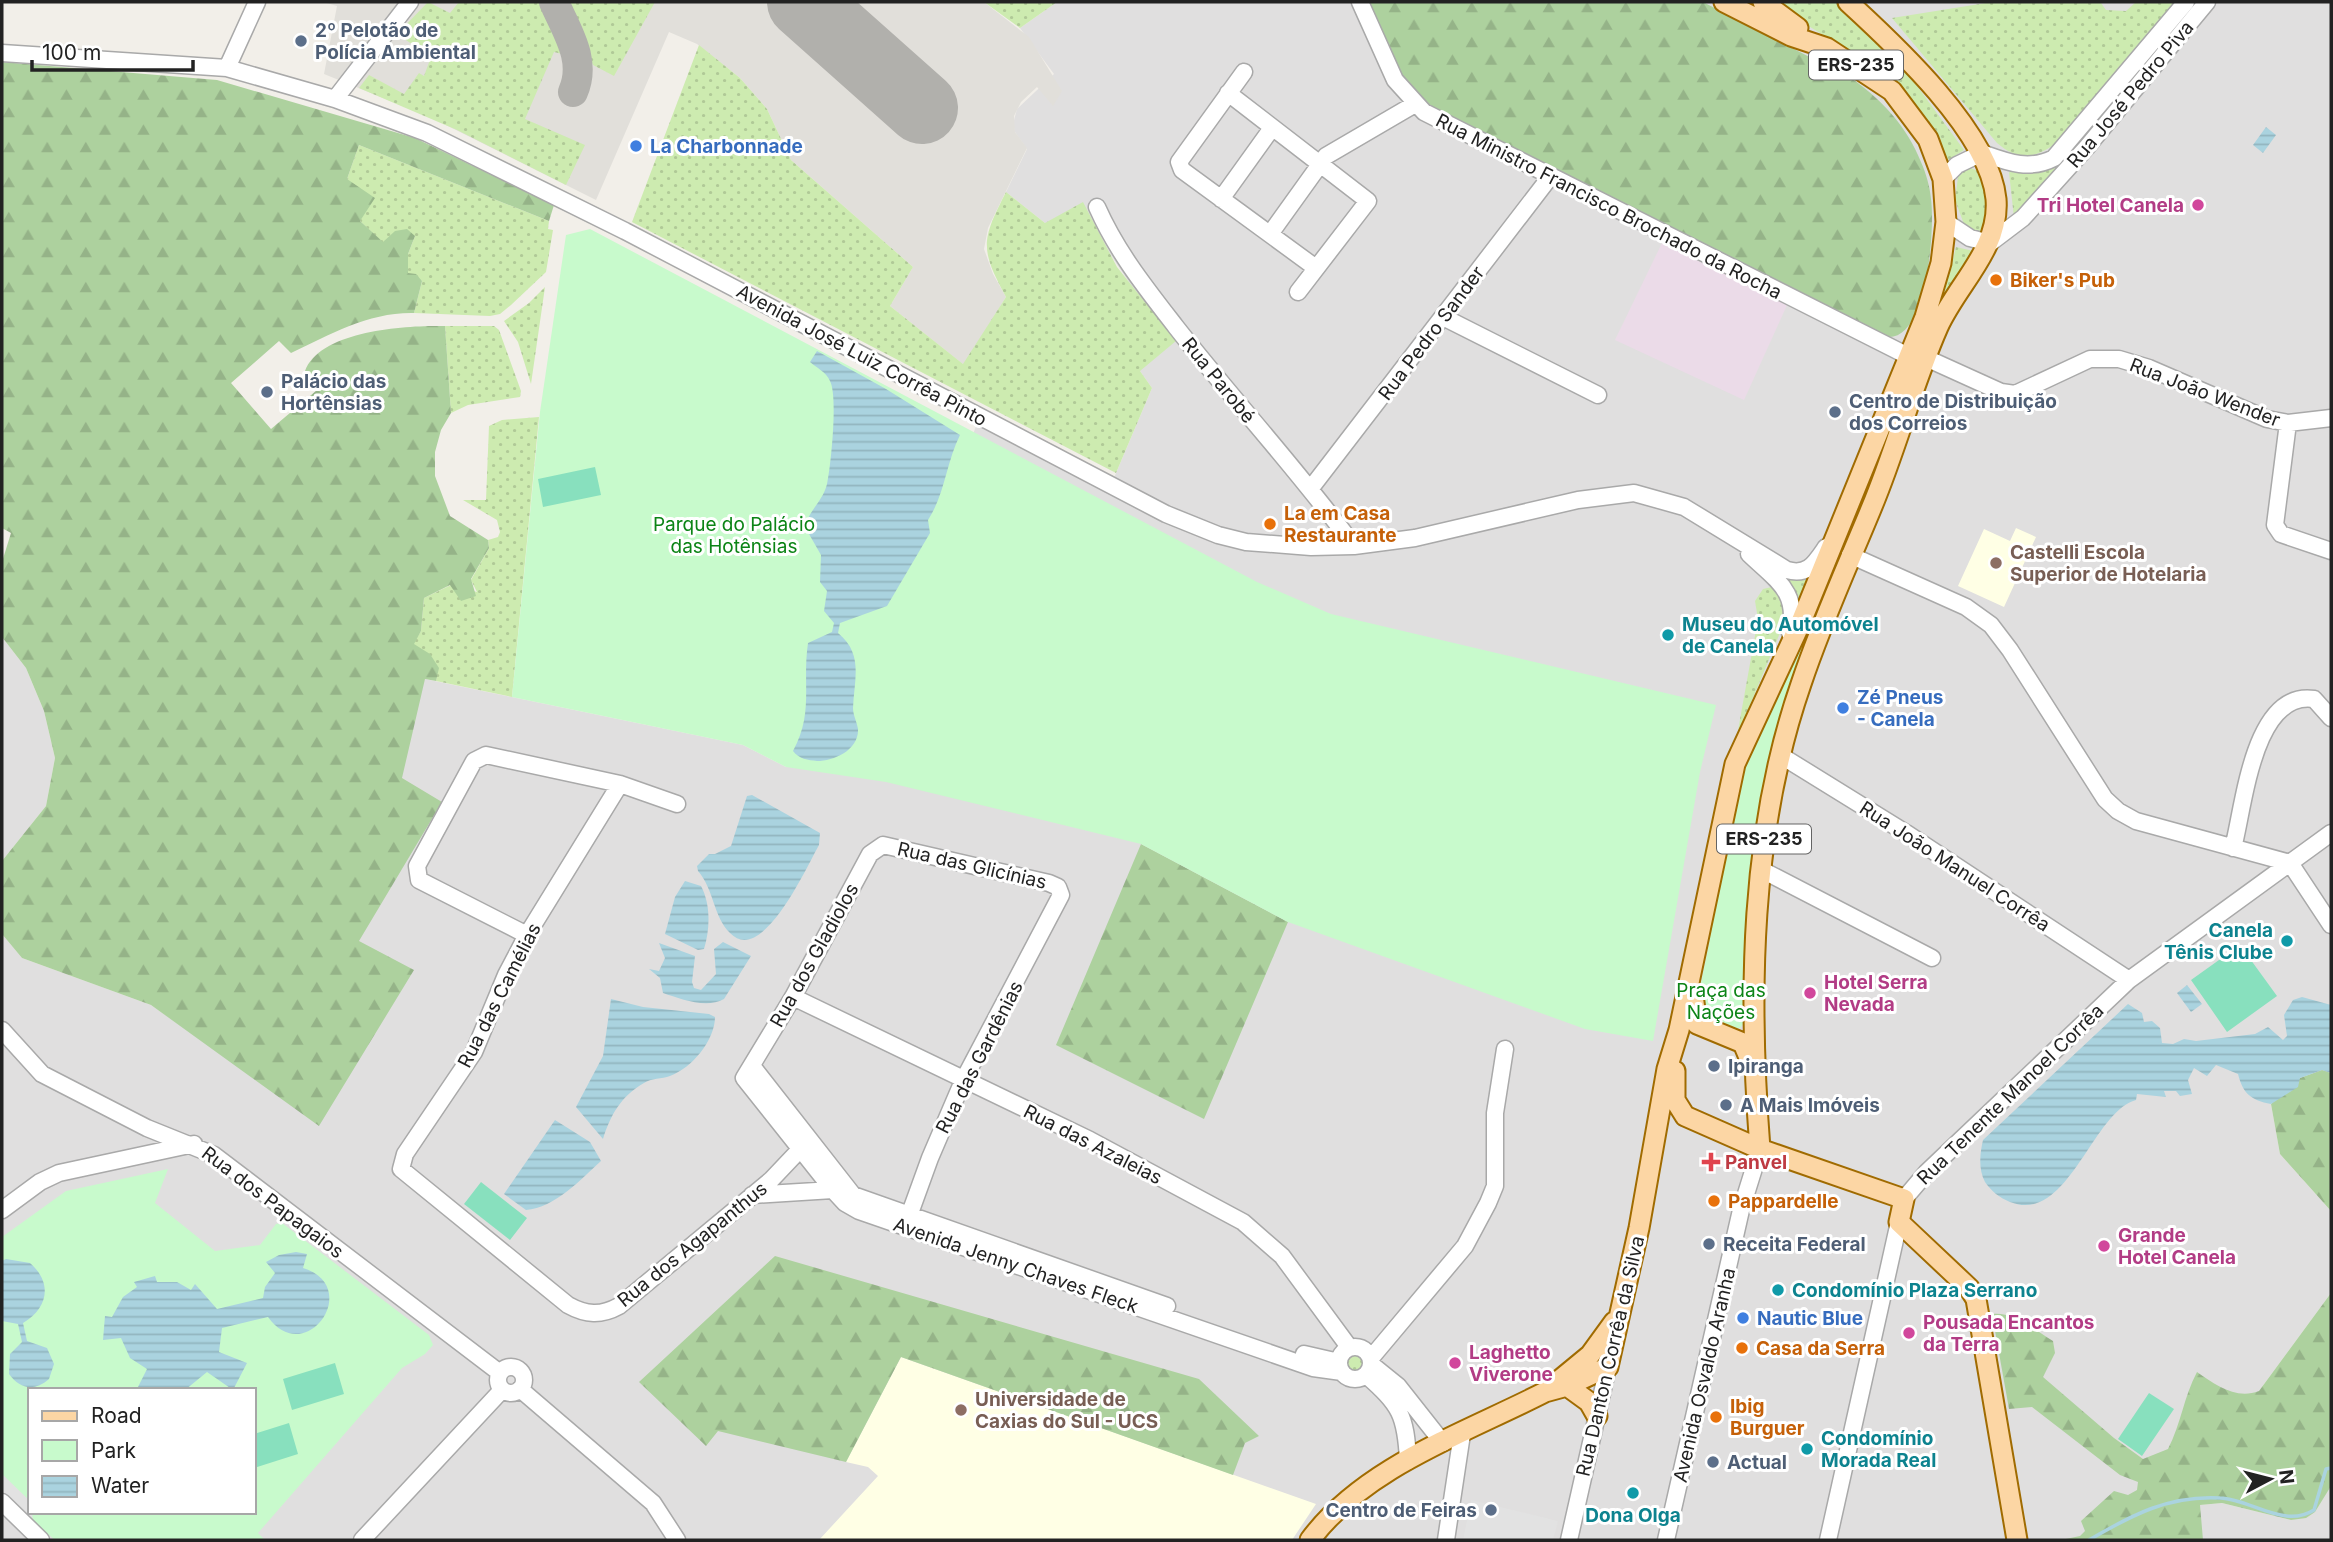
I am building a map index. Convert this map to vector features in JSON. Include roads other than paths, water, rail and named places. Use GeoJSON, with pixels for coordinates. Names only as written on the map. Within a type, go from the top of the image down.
{"type":"FeatureCollection","features":[{"type":"Feature","properties":{"kind":"main road","name":"ERS-235"},"geometry":{"type":"LineString","coordinates":[[1679,1030],[1735,764],[1870,458],[1918,358],[1936,285],[1946,222],[1942,178],[1928,139],[1892,91],[1827,48],[1791,36],[1724,2]]}},
{"type":"Feature","properties":{"kind":"main road"},"geometry":{"type":"LineString","coordinates":[[1763,2],[1827,48]]}},
{"type":"Feature","properties":{"kind":"main road","name":"ERS-235"},"geometry":{"type":"LineString","coordinates":[[1849,3],[1910,62],[1982,153],[1996,194],[1996,227],[1990,243]]}},
{"type":"Feature","properties":{"kind":"main road","name":"Avenida Osvaldo Aranha"},"geometry":{"type":"LineString","coordinates":[[1753,1145],[1757,1107],[1756,983],[1760,869],[1780,755],[1800,685],[1850,555],[1871,510],[1918,358],[1990,243]]}},
{"type":"Feature","properties":{"kind":"main road"},"geometry":{"type":"LineString","coordinates":[[1850,555],[1846,551],[1847,537],[1862,495],[1870,458]]}},
{"type":"Feature","properties":{"kind":"main road"},"geometry":{"type":"LineString","coordinates":[[1696,950],[1694,1017],[1697,1024],[1712,1032]]}},
{"type":"Feature","properties":{"kind":"main road"},"geometry":{"type":"LineString","coordinates":[[1732,1037],[1742,1035],[1750,1027],[1756,983]]}},
{"type":"Feature","properties":{"kind":"main road"},"geometry":{"type":"LineString","coordinates":[[1757,1082],[1747,1047],[1732,1037],[1712,1032],[1679,1030],[1674,1090],[1679,1108],[1685,1116],[1753,1145],[1904,1199]]}},
{"type":"Feature","properties":{"kind":"main road","name":"Rua Danton Corrêa da Silva"},"geometry":{"type":"LineString","coordinates":[[1608,1367],[1649,1172],[1667,1069],[1679,1030]]}},
{"type":"Feature","properties":{"kind":"main road"},"geometry":{"type":"LineString","coordinates":[[1720,1130],[1742,1126],[1757,1107]]}},
{"type":"Feature","properties":{"kind":"main road","name":"Rua Danton Corrêa da Silva"},"geometry":{"type":"LineString","coordinates":[[1649,1172],[1664,1137],[1685,1116]]}},
{"type":"Feature","properties":{"kind":"main road","name":"Rua Tenente Manoel Corrêa"},"geometry":{"type":"LineString","coordinates":[[1899,1222],[1904,1199]]}},
{"type":"Feature","properties":{"kind":"main road"},"geometry":{"type":"LineString","coordinates":[[1899,1222],[1969,1288],[1976,1299],[2017,1540]]}},
{"type":"Feature","properties":{"kind":"main road"},"geometry":{"type":"LineString","coordinates":[[1545,1392],[1590,1354],[1620,1312]]}},
{"type":"Feature","properties":{"kind":"main road"},"geometry":{"type":"LineString","coordinates":[[1310,1540],[1352,1495],[1408,1461],[1545,1392],[1567,1386],[1608,1367]]}},
{"type":"Feature","properties":{"kind":"main road"},"geometry":{"type":"LineString","coordinates":[[1567,1386],[1589,1402],[1597,1416]]}},
{"type":"Feature","properties":{"kind":"street"},"geometry":{"type":"LineString","coordinates":[[227,68],[257,2]]}},
{"type":"Feature","properties":{"kind":"street"},"geometry":{"type":"LineString","coordinates":[[335,99],[410,2]]}},
{"type":"Feature","properties":{"kind":"street","name":"Rua Ministro Francisco Brochado da Rocha"},"geometry":{"type":"LineString","coordinates":[[1360,2],[1390,70],[1415,104],[1446,124],[1918,358]]}},
{"type":"Feature","properties":{"kind":"street","name":"Rua José Pedro Piva"},"geometry":{"type":"LineString","coordinates":[[1982,153],[2020,165],[2043,164],[2054,158],[2186,2]]}},
{"type":"Feature","properties":{"kind":"street","name":"Rua José Pedro Piva"},"geometry":{"type":"LineString","coordinates":[[1990,243],[2023,218],[2087,147],[2207,2]]}},
{"type":"Feature","properties":{"kind":"street","name":"Avenida José Luiz Corrêa Pinto"},"geometry":{"type":"LineString","coordinates":[[2,53],[227,68],[335,99],[427,133],[539,187],[1166,514],[1218,535],[1246,542],[1354,546],[1415,538],[1618,494],[1651,496],[1684,507],[1787,570],[1797,572],[1813,565],[1841,524]]}},
{"type":"Feature","properties":{"kind":"street"},"geometry":{"type":"LineString","coordinates":[[1244,72],[1179,162],[1182,170],[1316,268]]}},
{"type":"Feature","properties":{"kind":"street"},"geometry":{"type":"LineString","coordinates":[[1228,93],[1368,201],[1298,292]]}},
{"type":"Feature","properties":{"kind":"street"},"geometry":{"type":"LineString","coordinates":[[1270,234],[1326,156],[1415,104]]}},
{"type":"Feature","properties":{"kind":"street"},"geometry":{"type":"LineString","coordinates":[[1221,199],[1272,128]]}},
{"type":"Feature","properties":{"kind":"street"},"geometry":{"type":"LineString","coordinates":[[1942,178],[1957,166],[1982,153]]}},
{"type":"Feature","properties":{"kind":"street","name":"Rua Pedro Sander"},"geometry":{"type":"LineString","coordinates":[[1311,488],[1549,177]]}},
{"type":"Feature","properties":{"kind":"street","name":"Rua Parobé"},"geometry":{"type":"LineString","coordinates":[[1097,206],[1127,265],[1222,386],[1311,488],[1354,546]]}},
{"type":"Feature","properties":{"kind":"street"},"geometry":{"type":"LineString","coordinates":[[1946,222],[1970,238],[1990,243]]}},
{"type":"Feature","properties":{"kind":"street"},"geometry":{"type":"LineString","coordinates":[[1443,317],[1598,395]]}},
{"type":"Feature","properties":{"kind":"street","name":"Rua João Wender"},"geometry":{"type":"LineString","coordinates":[[1918,358],[2015,394],[2090,359],[2119,359],[2149,368],[2267,419],[2288,423],[2331,418]]}},
{"type":"Feature","properties":{"kind":"street"},"geometry":{"type":"LineString","coordinates":[[2288,423],[2275,525],[2281,534],[2331,551]]}},
{"type":"Feature","properties":{"kind":"street","name":"Avenida José Luiz Corrêa Pinto"},"geometry":{"type":"LineString","coordinates":[[1727,533],[1791,596],[1794,614],[1785,655]]}},
{"type":"Feature","properties":{"kind":"street"},"geometry":{"type":"LineString","coordinates":[[1850,555],[1966,607],[1991,625],[2010,650],[2105,799],[2118,811],[2136,821],[2290,863],[2331,925]]}},
{"type":"Feature","properties":{"kind":"street"},"geometry":{"type":"LineString","coordinates":[[2233,848],[2261,734],[2288,703],[2297,699],[2314,699],[2331,719]]}},
{"type":"Feature","properties":{"kind":"street"},"geometry":{"type":"LineString","coordinates":[[527,935],[419,880],[417,873],[418,866],[479,757],[485,755],[620,784],[677,804]]}},
{"type":"Feature","properties":{"kind":"street","name":"Rua João Manuel Corrêa"},"geometry":{"type":"LineString","coordinates":[[1780,755],[1906,833],[2129,980]]}},
{"type":"Feature","properties":{"kind":"street","name":"Rua das Camélias"},"geometry":{"type":"LineString","coordinates":[[401,1169],[405,1154],[474,1052],[494,1001],[527,935],[620,784]]}},
{"type":"Feature","properties":{"kind":"street","name":"Rua Tenente Manoel Corrêa"},"geometry":{"type":"LineString","coordinates":[[1904,1199],[1927,1172],[2129,980],[2331,833]]}},
{"type":"Feature","properties":{"kind":"street","name":"Rua das Glicínias"},"geometry":{"type":"LineString","coordinates":[[879,846],[891,845],[1049,883],[1061,892]]}},
{"type":"Feature","properties":{"kind":"street","name":"Rua dos Gladiolos"},"geometry":{"type":"LineString","coordinates":[[748,1072],[793,997],[870,854],[879,846]]}},
{"type":"Feature","properties":{"kind":"street"},"geometry":{"type":"LineString","coordinates":[[1760,869],[1932,958]]}},
{"type":"Feature","properties":{"kind":"street","name":"Rua das Gardênias"},"geometry":{"type":"LineString","coordinates":[[908,1221],[963,1081],[1061,898],[1061,892]]}},
{"type":"Feature","properties":{"kind":"street","name":"Rua das Azaleias"},"geometry":{"type":"LineString","coordinates":[[793,997],[1090,1140],[1243,1222],[1282,1256],[1349,1347]]}},
{"type":"Feature","properties":{"kind":"street","name":"Rua dos Papagaios"},"geometry":{"type":"LineString","coordinates":[[2,1030],[42,1074],[147,1128],[194,1144],[214,1155],[500,1373]]}},
{"type":"Feature","properties":{"kind":"street"},"geometry":{"type":"LineString","coordinates":[[1408,1461],[1402,1413],[1370,1366],[1363,1348],[1349,1347],[1340,1356],[1341,1367],[1357,1379],[1370,1366],[1465,1246],[1495,1186],[1494,1113],[1505,1049]]}},
{"type":"Feature","properties":{"kind":"street","name":"Avenida Jenny Chaves Fleck"},"geometry":{"type":"LineString","coordinates":[[748,1072],[838,1187],[864,1201],[908,1221],[1313,1368],[1341,1367]]}},
{"type":"Feature","properties":{"kind":"street"},"geometry":{"type":"LineString","coordinates":[[144,1156],[151,1143],[147,1128]]}},
{"type":"Feature","properties":{"kind":"street"},"geometry":{"type":"LineString","coordinates":[[2,1210],[40,1182],[59,1173],[194,1144]]}},
{"type":"Feature","properties":{"kind":"street","name":"Rua dos Agapanthus"},"geometry":{"type":"LineString","coordinates":[[401,1169],[568,1305],[590,1313],[607,1312],[619,1306],[781,1171],[803,1145]]}},
{"type":"Feature","properties":{"kind":"street","name":"Avenida Osvaldo Aranha"},"geometry":{"type":"LineString","coordinates":[[1666,1540],[1741,1210],[1753,1145]]}},
{"type":"Feature","properties":{"kind":"street"},"geometry":{"type":"LineString","coordinates":[[752,1195],[838,1187]]}},
{"type":"Feature","properties":{"kind":"street","name":"Rua Tenente Manoel Corrêa"},"geometry":{"type":"LineString","coordinates":[[1828,1540],[1899,1222]]}},
{"type":"Feature","properties":{"kind":"street"},"geometry":{"type":"LineString","coordinates":[[1370,1366],[1398,1386],[1443,1443]]}},
{"type":"Feature","properties":{"kind":"street","name":"Rua Danton Corrêa da Silva"},"geometry":{"type":"LineString","coordinates":[[1569,1540],[1608,1367]]}},
{"type":"Feature","properties":{"kind":"street"},"geometry":{"type":"LineString","coordinates":[[508,1368],[517,1369],[524,1381],[520,1390],[511,1393],[502,1390],[498,1382],[500,1373],[508,1368]]}},
{"type":"Feature","properties":{"kind":"street"},"geometry":{"type":"LineString","coordinates":[[362,1540],[502,1390]]}},
{"type":"Feature","properties":{"kind":"street"},"geometry":{"type":"LineString","coordinates":[[520,1390],[653,1503],[677,1540]]}},
{"type":"Feature","properties":{"kind":"street"},"geometry":{"type":"LineString","coordinates":[[1446,1540],[1462,1434]]}},
{"type":"Feature","properties":{"kind":"street"},"geometry":{"type":"LineString","coordinates":[[2,1502],[41,1540]]}},
{"type":"Feature","properties":{"kind":"water"},"geometry":{"type":"Polygon","coordinates":[[[2266,127],[2276,135],[2263,153],[2253,145],[2266,127]]]}},
{"type":"Feature","properties":{"kind":"water"},"geometry":{"type":"Polygon","coordinates":[[[817,351],[886,389],[960,435],[938,500],[928,520],[930,533],[887,606],[840,623],[838,633],[851,650],[856,668],[853,708],[857,736],[844,753],[817,761],[807,760],[793,751],[805,711],[808,643],[832,632],[834,623],[824,611],[827,591],[820,582],[821,555],[805,527],[827,484],[833,431],[830,381],[810,362],[817,351]]]}},
{"type":"Feature","properties":{"kind":"water"},"geometry":{"type":"Polygon","coordinates":[[[752,795],[820,833],[819,845],[782,910],[756,937],[743,940],[724,926],[697,866],[709,854],[731,846],[747,796],[752,795]]]}},
{"type":"Feature","properties":{"kind":"water"},"geometry":{"type":"Polygon","coordinates":[[[685,881],[701,886],[707,901],[708,925],[704,949],[698,950],[665,934],[675,897],[685,881]]]}},
{"type":"Feature","properties":{"kind":"water"},"geometry":{"type":"Polygon","coordinates":[[[723,942],[751,956],[724,999],[717,1002],[694,1002],[663,993],[660,978],[649,969],[659,971],[665,958],[659,943],[695,956],[692,982],[694,988],[701,990],[716,974],[714,949],[723,942]]]}},
{"type":"Feature","properties":{"kind":"water"},"geometry":{"type":"Polygon","coordinates":[[[2187,985],[2202,1004],[2191,1012],[2177,993],[2187,985]]]}},
{"type":"Feature","properties":{"kind":"water"},"geometry":{"type":"Polygon","coordinates":[[[2302,997],[2331,1005],[2331,1073],[2322,1070],[2300,1078],[2298,1087],[2271,1104],[2249,1095],[2242,1087],[2238,1074],[2216,1065],[2207,1076],[2194,1068],[2188,1080],[2192,1094],[2180,1096],[2176,1091],[2164,1091],[2166,1097],[2137,1094],[2136,1100],[2120,1109],[2106,1124],[2064,1183],[2048,1197],[2030,1205],[2010,1202],[1996,1194],[1985,1182],[1980,1166],[1983,1140],[2128,1004],[2142,1013],[2144,1022],[2152,1021],[2160,1028],[2162,1043],[2255,1034],[2268,1027],[2283,1040],[2287,1036],[2284,1015],[2293,1000],[2302,997]]]}},
{"type":"Feature","properties":{"kind":"water"},"geometry":{"type":"Polygon","coordinates":[[[611,999],[643,1007],[709,1014],[715,1017],[707,1044],[694,1060],[678,1072],[647,1081],[629,1094],[613,1115],[603,1139],[576,1107],[603,1056],[611,999]]]}},
{"type":"Feature","properties":{"kind":"water"},"geometry":{"type":"Polygon","coordinates":[[[555,1120],[590,1142],[601,1161],[557,1198],[537,1208],[526,1210],[504,1194],[555,1120]]]}},
{"type":"Feature","properties":{"kind":"water"},"geometry":{"type":"Polygon","coordinates":[[[296,1252],[307,1254],[303,1268],[321,1278],[328,1291],[328,1306],[322,1319],[311,1329],[298,1334],[283,1331],[268,1317],[222,1328],[219,1352],[247,1363],[234,1388],[207,1372],[187,1388],[138,1387],[147,1369],[130,1358],[121,1338],[103,1340],[105,1316],[112,1317],[123,1297],[137,1287],[134,1282],[155,1276],[157,1282],[177,1282],[191,1290],[195,1284],[217,1309],[263,1298],[265,1287],[275,1273],[266,1262],[279,1255],[296,1252]]]}},
{"type":"Feature","properties":{"kind":"water"},"geometry":{"type":"Polygon","coordinates":[[[6,1259],[30,1263],[42,1279],[42,1303],[23,1323],[27,1341],[47,1348],[54,1364],[49,1379],[38,1386],[23,1386],[9,1374],[10,1354],[22,1342],[18,1324],[2,1321],[2,1261],[6,1259]]]}},
{"type":"Feature","properties":{"kind":"waterway"},"geometry":{"type":"LineString","coordinates":[[2089,1540],[2152,1508],[2201,1498],[2232,1500],[2279,1515],[2303,1515],[2314,1510],[2326,1469],[2331,1468]]}},
{"type":"Feature","properties":{"kind":"place","name":"2º Pelotão de Polícia Ambiental"},"geometry":{"type":"Point","coordinates":[301,41]}},
{"type":"Feature","properties":{"kind":"place","name":"La Charbonnade"},"geometry":{"type":"Point","coordinates":[636,146]}},
{"type":"Feature","properties":{"kind":"place","name":"Tri Hotel Canela"},"geometry":{"type":"Point","coordinates":[2198,205]}},
{"type":"Feature","properties":{"kind":"place","name":"Biker's Pub"},"geometry":{"type":"Point","coordinates":[1996,280]}},
{"type":"Feature","properties":{"kind":"place","name":"Palácio das Hortênsias"},"geometry":{"type":"Point","coordinates":[267,392]}},
{"type":"Feature","properties":{"kind":"place","name":"Centro de Distribuição dos Correios"},"geometry":{"type":"Point","coordinates":[1835,412]}},
{"type":"Feature","properties":{"kind":"place","name":"La em Casa Restaurante"},"geometry":{"type":"Point","coordinates":[1270,524]}},
{"type":"Feature","properties":{"kind":"place","name":"Castelli Escola Superior de Hotelaria"},"geometry":{"type":"Point","coordinates":[1996,563]}},
{"type":"Feature","properties":{"kind":"place","name":"Museu do Automóvel de Canela"},"geometry":{"type":"Point","coordinates":[1668,635]}},
{"type":"Feature","properties":{"kind":"place","name":"Zé Pneus - Canela"},"geometry":{"type":"Point","coordinates":[1843,708]}},
{"type":"Feature","properties":{"kind":"place","name":"Canela Tênis Clube"},"geometry":{"type":"Point","coordinates":[2287,941]}},
{"type":"Feature","properties":{"kind":"place","name":"Hotel Serra Nevada"},"geometry":{"type":"Point","coordinates":[1810,993]}},
{"type":"Feature","properties":{"kind":"place","name":"Ipiranga"},"geometry":{"type":"Point","coordinates":[1714,1066]}},
{"type":"Feature","properties":{"kind":"place","name":"A Mais Imóveis"},"geometry":{"type":"Point","coordinates":[1726,1105]}},
{"type":"Feature","properties":{"kind":"place","name":"Panvel"},"geometry":{"type":"Point","coordinates":[1711,1162]}},
{"type":"Feature","properties":{"kind":"place","name":"Pappardelle"},"geometry":{"type":"Point","coordinates":[1714,1201]}},
{"type":"Feature","properties":{"kind":"place","name":"Receita Federal"},"geometry":{"type":"Point","coordinates":[1709,1244]}},
{"type":"Feature","properties":{"kind":"place","name":"Grande Hotel Canela"},"geometry":{"type":"Point","coordinates":[2104,1246]}},
{"type":"Feature","properties":{"kind":"place","name":"Condomínio Plaza Serrano"},"geometry":{"type":"Point","coordinates":[1778,1290]}},
{"type":"Feature","properties":{"kind":"place","name":"Nautic Blue"},"geometry":{"type":"Point","coordinates":[1743,1318]}},
{"type":"Feature","properties":{"kind":"place","name":"Pousada Encantos da Terra"},"geometry":{"type":"Point","coordinates":[1909,1333]}},
{"type":"Feature","properties":{"kind":"place","name":"Casa da Serra"},"geometry":{"type":"Point","coordinates":[1742,1348]}},
{"type":"Feature","properties":{"kind":"place","name":"Laghetto Viverone"},"geometry":{"type":"Point","coordinates":[1455,1363]}},
{"type":"Feature","properties":{"kind":"place","name":"Universidade de Caxias do Sul - UCS"},"geometry":{"type":"Point","coordinates":[961,1410]}},
{"type":"Feature","properties":{"kind":"place","name":"Ibig Burguer"},"geometry":{"type":"Point","coordinates":[1716,1417]}},
{"type":"Feature","properties":{"kind":"place","name":"Condomínio Morada Real"},"geometry":{"type":"Point","coordinates":[1807,1449]}},
{"type":"Feature","properties":{"kind":"place","name":"Actual"},"geometry":{"type":"Point","coordinates":[1713,1462]}},
{"type":"Feature","properties":{"kind":"place","name":"Dona Olga"},"geometry":{"type":"Point","coordinates":[1633,1493]}},
{"type":"Feature","properties":{"kind":"place","name":"Centro de Feiras"},"geometry":{"type":"Point","coordinates":[1491,1510]}},
{"type":"Feature","properties":{"kind":"park label","name":"Parque do Palácio das Hotênsias"},"geometry":{"type":"Point","coordinates":[734,535]}},
{"type":"Feature","properties":{"kind":"park label","name":"Praça das Nações"},"geometry":{"type":"Point","coordinates":[1721,1001]}}]}
